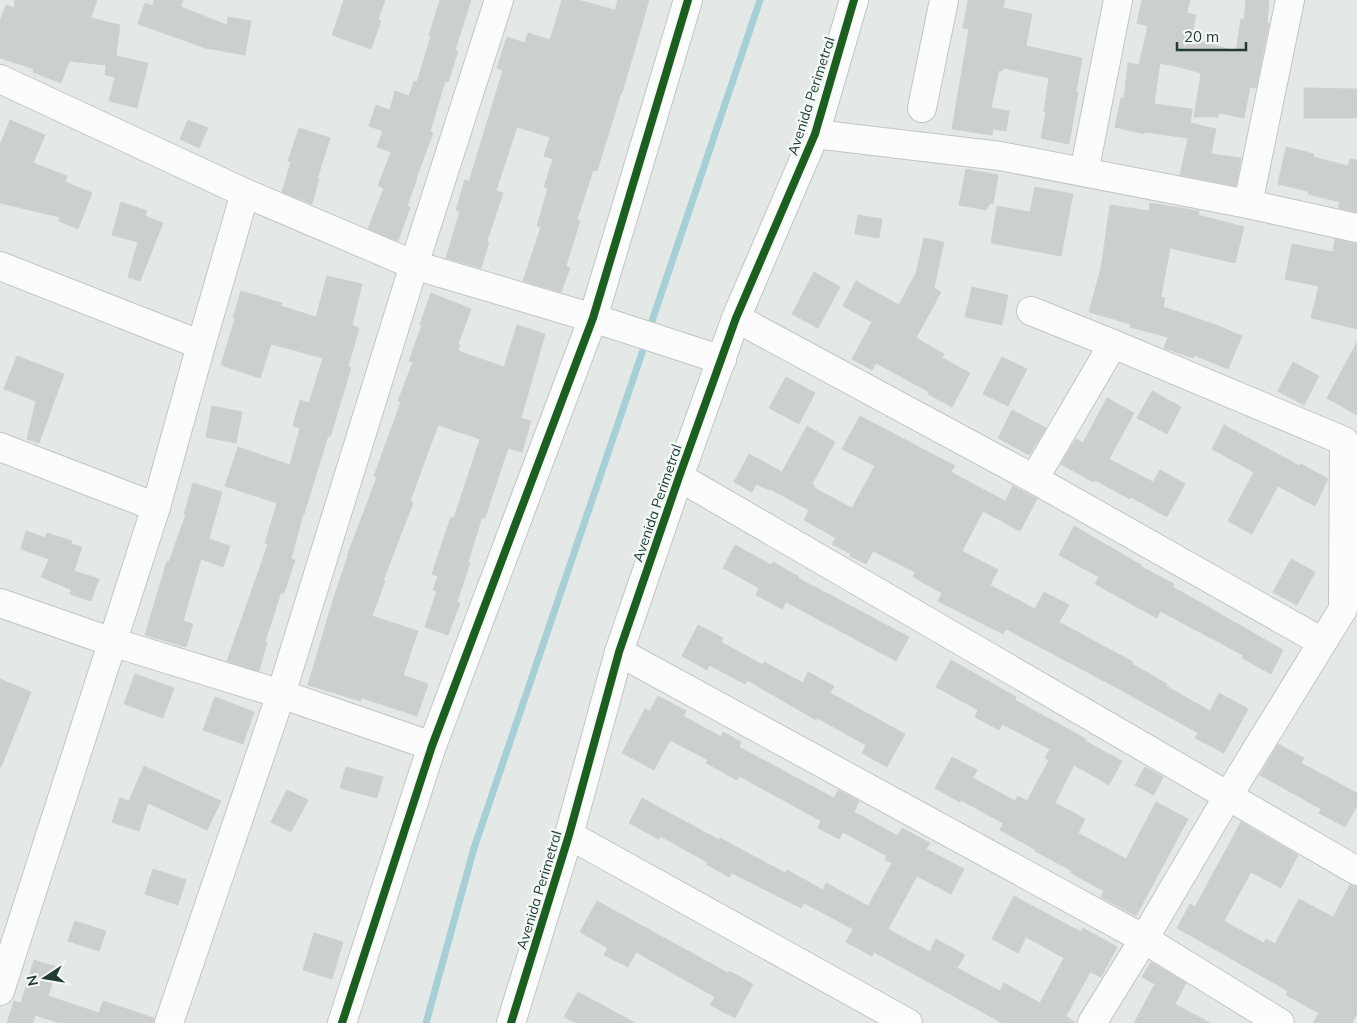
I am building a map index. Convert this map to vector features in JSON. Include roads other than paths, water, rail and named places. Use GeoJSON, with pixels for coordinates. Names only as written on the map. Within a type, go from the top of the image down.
{"type":"FeatureCollection","features":[{"type":"Feature","properties":{"kind":"street"},"geometry":{"type":"LineString","coordinates":[[169,1023],[281,694],[414,265],[499,0]]}},
{"type":"Feature","properties":{"kind":"street"},"geometry":{"type":"LineString","coordinates":[[342,1023],[432,746],[593,318],[688,0]]}},
{"type":"Feature","properties":{"kind":"street","name":"Avenida Perimetral"},"geometry":{"type":"LineString","coordinates":[[511,1023],[569,835],[619,652],[679,476],[736,318],[815,134],[854,0]]}},
{"type":"Feature","properties":{"kind":"street"},"geometry":{"type":"LineString","coordinates":[[922,108],[944,0]]}},
{"type":"Feature","properties":{"kind":"street"},"geometry":{"type":"LineString","coordinates":[[1084,172],[1118,0]]}},
{"type":"Feature","properties":{"kind":"street"},"geometry":{"type":"LineString","coordinates":[[1248,204],[1290,0]]}},
{"type":"Feature","properties":{"kind":"street"},"geometry":{"type":"LineString","coordinates":[[0,79],[246,193],[414,265],[593,318],[722,360]]}},
{"type":"Feature","properties":{"kind":"street"},"geometry":{"type":"LineString","coordinates":[[815,134],[1000,156],[1248,204],[1357,228]]}},
{"type":"Feature","properties":{"kind":"street"},"geometry":{"type":"LineString","coordinates":[[0,991],[156,507],[246,193]]}},
{"type":"Feature","properties":{"kind":"street"},"geometry":{"type":"LineString","coordinates":[[0,266],[201,345]]}},
{"type":"Feature","properties":{"kind":"street"},"geometry":{"type":"LineString","coordinates":[[1031,311],[1344,441],[1350,607],[1322,642],[1092,1023]]}},
{"type":"Feature","properties":{"kind":"street"},"geometry":{"type":"LineString","coordinates":[[736,318],[1034,479],[1322,642]]}},
{"type":"Feature","properties":{"kind":"street"},"geometry":{"type":"LineString","coordinates":[[1034,479],[1113,344]]}},
{"type":"Feature","properties":{"kind":"street"},"geometry":{"type":"LineString","coordinates":[[0,447],[156,507]]}},
{"type":"Feature","properties":{"kind":"street"},"geometry":{"type":"LineString","coordinates":[[679,476],[1357,871]]}},
{"type":"Feature","properties":{"kind":"street"},"geometry":{"type":"LineString","coordinates":[[0,603],[112,642],[281,694],[432,746]]}},
{"type":"Feature","properties":{"kind":"street"},"geometry":{"type":"LineString","coordinates":[[619,652],[1144,939],[1280,1023]]}},
{"type":"Feature","properties":{"kind":"street"},"geometry":{"type":"LineString","coordinates":[[569,835],[908,1023]]}},
{"type":"Feature","properties":{"kind":"waterway"},"geometry":{"type":"LineString","coordinates":[[649,330],[760,0]]}},
{"type":"Feature","properties":{"kind":"waterway"},"geometry":{"type":"LineString","coordinates":[[426,1023],[474,848],[646,341]]}}]}
